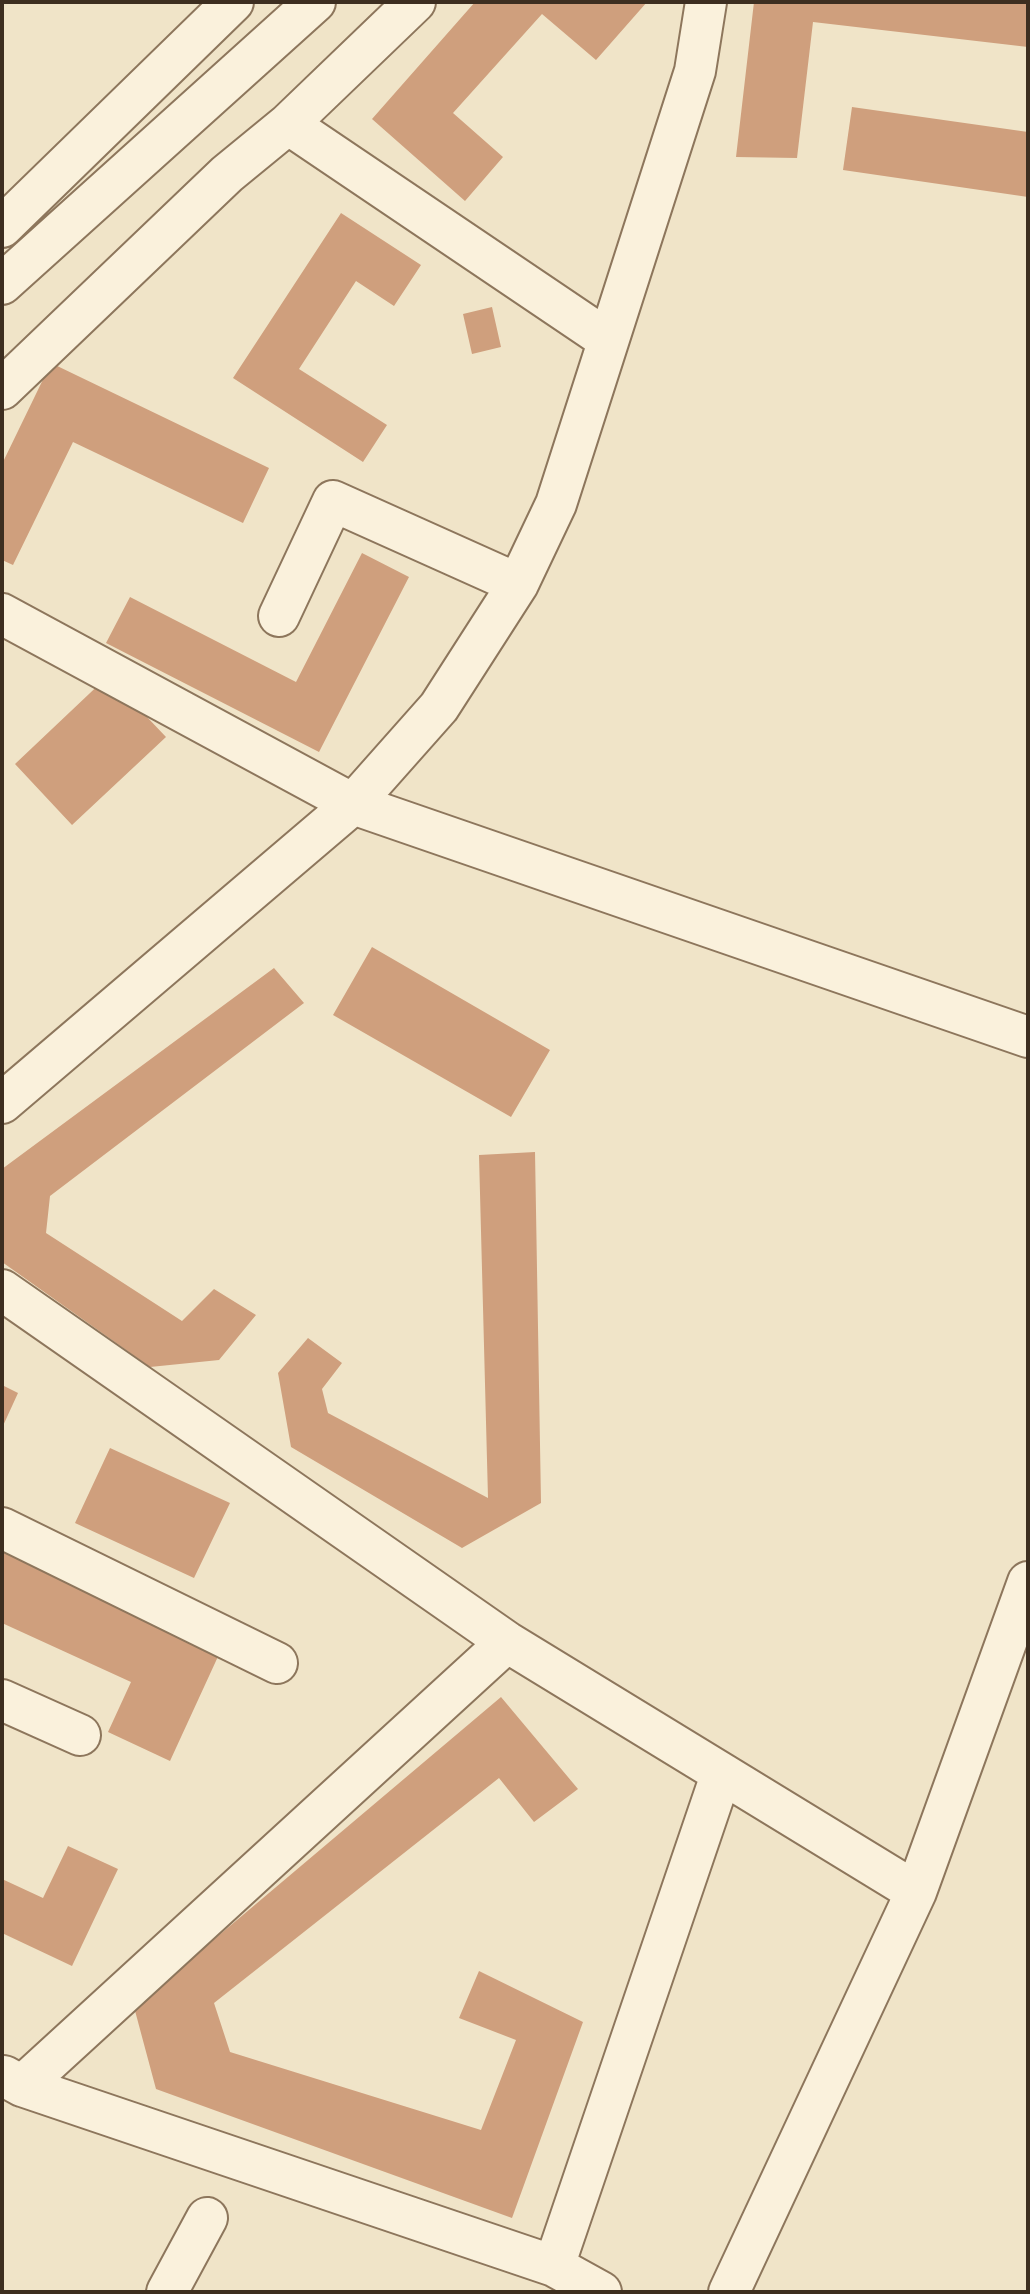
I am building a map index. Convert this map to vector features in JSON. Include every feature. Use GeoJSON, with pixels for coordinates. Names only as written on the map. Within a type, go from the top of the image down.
{"type":"FeatureCollection","features":[{"type":"Feature","properties":{"kind":"street"},"geometry":{"type":"LineString","coordinates":[[2,227],[233,2]]}},
{"type":"Feature","properties":{"kind":"street"},"geometry":{"type":"LineString","coordinates":[[2,284],[315,2]]}},
{"type":"Feature","properties":{"kind":"street"},"geometry":{"type":"LineString","coordinates":[[2,389],[227,174],[288,124],[415,2]]}},
{"type":"Feature","properties":{"kind":"street"},"geometry":{"type":"LineString","coordinates":[[2,1103],[353,804],[439,707],[518,584],[556,504],[695,71],[706,2]]}},
{"type":"Feature","properties":{"kind":"street"},"geometry":{"type":"LineString","coordinates":[[288,124],[608,340]]}},
{"type":"Feature","properties":{"kind":"street"},"geometry":{"type":"LineString","coordinates":[[279,616],[333,501],[518,584]]}},
{"type":"Feature","properties":{"kind":"street"},"geometry":{"type":"LineString","coordinates":[[2,614],[353,804],[1028,1037]]}},
{"type":"Feature","properties":{"kind":"street"},"geometry":{"type":"LineString","coordinates":[[2,1290],[507,1642],[916,1892]]}},
{"type":"Feature","properties":{"kind":"street"},"geometry":{"type":"LineString","coordinates":[[2,1528],[277,1663]]}},
{"type":"Feature","properties":{"kind":"street"},"geometry":{"type":"LineString","coordinates":[[729,2292],[916,1892],[1028,1582]]}},
{"type":"Feature","properties":{"kind":"street"},"geometry":{"type":"LineString","coordinates":[[507,1642],[12,2080],[554,2266],[601,2292]]}},
{"type":"Feature","properties":{"kind":"street"},"geometry":{"type":"LineString","coordinates":[[2,1700],[80,1735]]}},
{"type":"Feature","properties":{"kind":"street"},"geometry":{"type":"LineString","coordinates":[[554,2266],[721,1775]]}},
{"type":"Feature","properties":{"kind":"street"},"geometry":{"type":"LineString","coordinates":[[167,2292],[207,2218]]}},
{"type":"Feature","properties":{"kind":"building"},"geometry":{"type":"Polygon","coordinates":[[[475,2],[647,2],[596,60],[542,14],[453,113],[503,157],[465,201],[372,119],[475,2]]]}},
{"type":"Feature","properties":{"kind":"building"},"geometry":{"type":"Polygon","coordinates":[[[754,2],[1028,2],[1028,47],[813,22],[797,158],[736,157],[754,2]]]}},
{"type":"Feature","properties":{"kind":"building"},"geometry":{"type":"Polygon","coordinates":[[[852,107],[1028,132],[1028,197],[843,170],[852,107]]]}},
{"type":"Feature","properties":{"kind":"building"},"geometry":{"type":"Polygon","coordinates":[[[341,213],[421,265],[394,306],[356,281],[299,369],[387,425],[363,462],[233,378],[341,213]]]}},
{"type":"Feature","properties":{"kind":"building"},"geometry":{"type":"Polygon","coordinates":[[[492,307],[501,347],[472,354],[463,314],[492,307]]]}},
{"type":"Feature","properties":{"kind":"building"},"geometry":{"type":"Polygon","coordinates":[[[51,363],[269,468],[243,523],[73,442],[13,565],[2,560],[2,464],[51,363]]]}},
{"type":"Feature","properties":{"kind":"building"},"geometry":{"type":"Polygon","coordinates":[[[362,553],[409,577],[319,752],[106,643],[130,597],[296,682],[362,553]]]}},
{"type":"Feature","properties":{"kind":"building"},"geometry":{"type":"Polygon","coordinates":[[[108,676],[166,737],[72,825],[15,764],[108,676]]]}},
{"type":"Feature","properties":{"kind":"building"},"geometry":{"type":"Polygon","coordinates":[[[372,947],[550,1050],[511,1117],[333,1015],[372,947]]]}},
{"type":"Feature","properties":{"kind":"building"},"geometry":{"type":"Polygon","coordinates":[[[274,968],[304,1003],[50,1196],[46,1233],[182,1321],[214,1289],[256,1315],[219,1360],[150,1367],[2,1262],[2,1169],[274,968]]]}},
{"type":"Feature","properties":{"kind":"building"},"geometry":{"type":"Polygon","coordinates":[[[535,1152],[541,1503],[462,1548],[291,1447],[278,1373],[308,1338],[342,1363],[322,1389],[328,1413],[488,1498],[479,1155],[535,1152]]]}},
{"type":"Feature","properties":{"kind":"building"},"geometry":{"type":"Polygon","coordinates":[[[2,1385],[18,1393],[2,1428],[2,1385]]]}},
{"type":"Feature","properties":{"kind":"building"},"geometry":{"type":"Polygon","coordinates":[[[110,1448],[230,1503],[194,1578],[75,1523],[110,1448]]]}},
{"type":"Feature","properties":{"kind":"building"},"geometry":{"type":"Polygon","coordinates":[[[2,1550],[221,1650],[170,1761],[108,1732],[131,1682],[2,1623],[2,1550]]]}},
{"type":"Feature","properties":{"kind":"building"},"geometry":{"type":"Polygon","coordinates":[[[501,1697],[578,1789],[534,1822],[499,1778],[214,2003],[230,2052],[481,2130],[516,2040],[459,2018],[479,1971],[583,2022],[512,2218],[156,2089],[134,2007],[501,1697]]]}},
{"type":"Feature","properties":{"kind":"building"},"geometry":{"type":"Polygon","coordinates":[[[68,1846],[118,1869],[72,1966],[2,1933],[2,1879],[43,1898],[68,1846]]]}}]}
